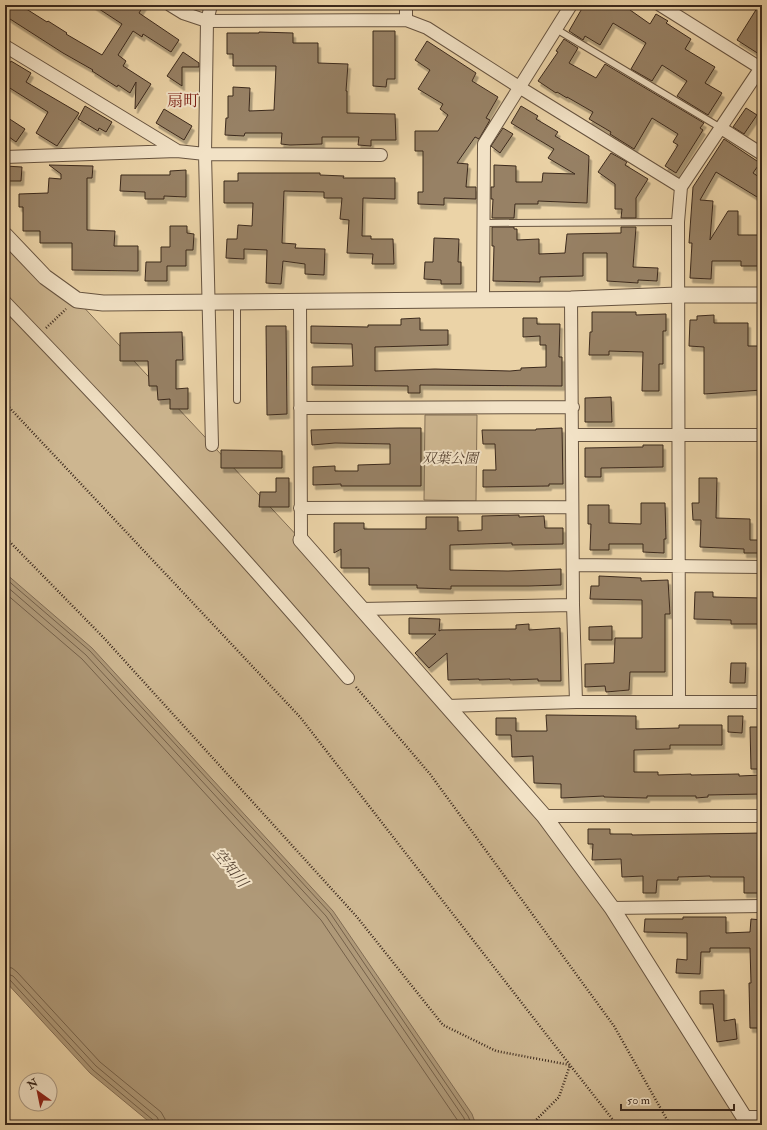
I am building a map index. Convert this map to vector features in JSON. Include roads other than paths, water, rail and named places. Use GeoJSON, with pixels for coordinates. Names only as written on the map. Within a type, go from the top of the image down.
{"type":"FeatureCollection","features":[{"type":"Feature","properties":{"kind":"street"},"geometry":{"type":"LineString","coordinates":[[170,5],[183,13],[207,21],[406,20],[427,28],[681,187]]}},
{"type":"Feature","properties":{"kind":"street"},"geometry":{"type":"LineString","coordinates":[[211,5],[207,21],[205,154],[212,445]]}},
{"type":"Feature","properties":{"kind":"street"},"geometry":{"type":"LineString","coordinates":[[406,5],[406,20]]}},
{"type":"Feature","properties":{"kind":"street"},"geometry":{"type":"LineString","coordinates":[[483,299],[484,144],[571,5]]}},
{"type":"Feature","properties":{"kind":"street"},"geometry":{"type":"LineString","coordinates":[[660,5],[762,68],[681,187],[678,222],[679,702]]}},
{"type":"Feature","properties":{"kind":"street"},"geometry":{"type":"LineString","coordinates":[[5,46],[177,150]]}},
{"type":"Feature","properties":{"kind":"street"},"geometry":{"type":"LineString","coordinates":[[721,128],[762,154]]}},
{"type":"Feature","properties":{"kind":"street"},"geometry":{"type":"LineString","coordinates":[[5,157],[177,150],[205,154],[381,155]]}},
{"type":"Feature","properties":{"kind":"street"},"geometry":{"type":"LineString","coordinates":[[5,235],[45,277],[77,300],[102,303],[762,295]]}},
{"type":"Feature","properties":{"kind":"street"},"geometry":{"type":"LineString","coordinates":[[572,298],[572,507],[576,702]]}},
{"type":"Feature","properties":{"kind":"street"},"geometry":{"type":"LineString","coordinates":[[300,301],[301,540],[544,816],[612,908],[744,1116],[762,1117]]}},
{"type":"Feature","properties":{"kind":"street"},"geometry":{"type":"LineString","coordinates":[[5,302],[195,503],[287,606],[348,678]]}},
{"type":"Feature","properties":{"kind":"street"},"geometry":{"type":"LineString","coordinates":[[300,408],[573,407]]}},
{"type":"Feature","properties":{"kind":"street"},"geometry":{"type":"LineString","coordinates":[[572,435],[762,435]]}},
{"type":"Feature","properties":{"kind":"street"},"geometry":{"type":"LineString","coordinates":[[300,508],[572,507]]}},
{"type":"Feature","properties":{"kind":"street"},"geometry":{"type":"LineString","coordinates":[[573,566],[762,567]]}},
{"type":"Feature","properties":{"kind":"street"},"geometry":{"type":"LineString","coordinates":[[361,609],[573,605]]}},
{"type":"Feature","properties":{"kind":"street"},"geometry":{"type":"LineString","coordinates":[[447,706],[576,702],[762,702]]}},
{"type":"Feature","properties":{"kind":"street"},"geometry":{"type":"LineString","coordinates":[[544,816],[762,816]]}},
{"type":"Feature","properties":{"kind":"street"},"geometry":{"type":"LineString","coordinates":[[612,908],[762,906]]}},
{"type":"Feature","properties":{"kind":"lane"},"geometry":{"type":"LineString","coordinates":[[556,29],[721,128]]}},
{"type":"Feature","properties":{"kind":"lane"},"geometry":{"type":"LineString","coordinates":[[484,223],[678,222]]}},
{"type":"Feature","properties":{"kind":"lane"},"geometry":{"type":"LineString","coordinates":[[237,302],[237,400]]}},
{"type":"Feature","properties":{"kind":"water","name":"空知川"},"geometry":{"type":"Polygon","coordinates":[[[5,573],[92,648],[333,911],[472,1114],[476,1125],[153,1125],[90,1073],[5,981],[5,573]]]}},
{"type":"Feature","properties":{"kind":"district","name":"扇町"},"geometry":{"type":"Point","coordinates":[183,101]}},
{"type":"Feature","properties":{"kind":"park label","name":"双葉公園"},"geometry":{"type":"Point","coordinates":[450,458]}}]}
